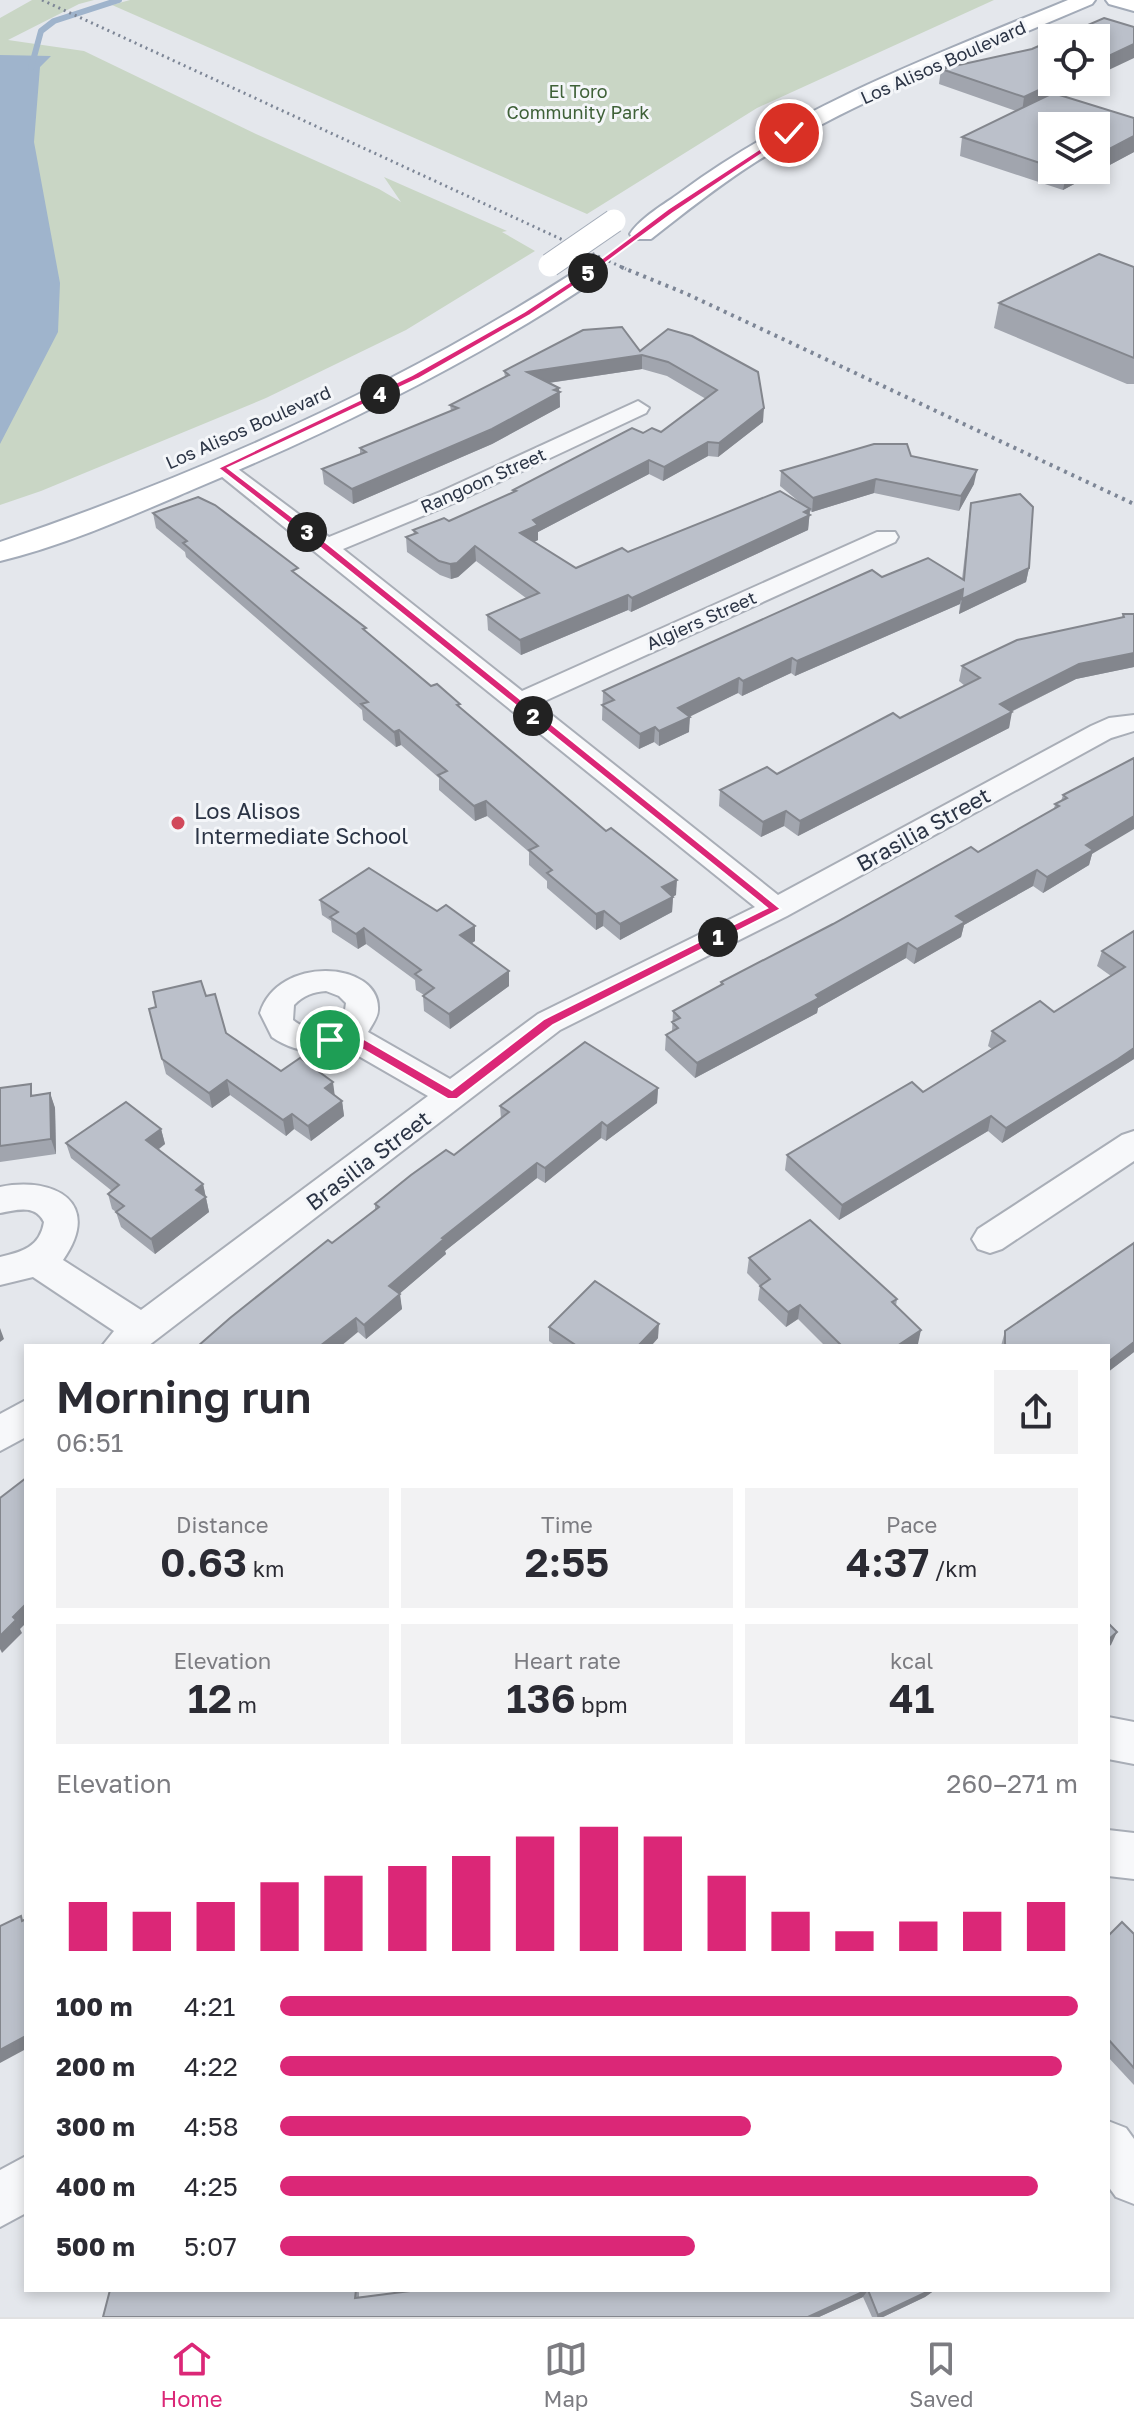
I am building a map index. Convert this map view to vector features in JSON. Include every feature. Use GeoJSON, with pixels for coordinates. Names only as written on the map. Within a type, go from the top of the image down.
{"type":"FeatureCollection","features":[{"type":"Feature","properties":{"kind":"main road","name":"Los Alisos Boulevard"},"geometry":{"type":"LineString","coordinates":[[0,552],[83,525],[222,468],[415,377],[527,314],[759,150],[789,133],[946,58],[1085,0]]}},
{"type":"Feature","properties":{"kind":"main road"},"geometry":{"type":"LineString","coordinates":[[1116,0],[1134,5]]}},
{"type":"Feature","properties":{"kind":"main road","name":"Los Alisos Boulevard"},"geometry":{"type":"LineString","coordinates":[[744,134],[853,76],[1014,6]]}},
{"type":"Feature","properties":{"kind":"main road"},"geometry":{"type":"LineString","coordinates":[[538,273],[637,204]]}},
{"type":"Feature","properties":{"kind":"main road","name":"Los Alisos Boulevard"},"geometry":{"type":"LineString","coordinates":[[0,526],[130,479],[268,420],[398,359],[478,311]]}},
{"type":"Feature","properties":{"kind":"street","name":"Rangoon Street"},"geometry":{"type":"LineString","coordinates":[[326,547],[448,497],[638,408]]}},
{"type":"Feature","properties":{"kind":"street"},"geometry":{"type":"LineString","coordinates":[[222,468],[326,547],[776,909]]}},
{"type":"Feature","properties":{"kind":"street","name":"Algiers Street"},"geometry":{"type":"LineString","coordinates":[[517,703],[886,537]]}},
{"type":"Feature","properties":{"kind":"street","name":"Brasilia Street"},"geometry":{"type":"LineString","coordinates":[[131,1338],[549,1022],[776,909],[1101,732],[1119,724],[1134,723]]}},
{"type":"Feature","properties":{"kind":"street"},"geometry":{"type":"LineString","coordinates":[[346,1034],[453,1096]]}},
{"type":"Feature","properties":{"kind":"street"},"geometry":{"type":"LineString","coordinates":[[990,1239],[1134,1144]]}},
{"type":"Feature","properties":{"kind":"street"},"geometry":{"type":"LineString","coordinates":[[0,1200],[28,1195],[45,1199],[57,1208],[63,1221],[62,1236],[53,1251],[19,1270],[0,1271]]}},
{"type":"Feature","properties":{"kind":"street"},"geometry":{"type":"LineString","coordinates":[[38,1262],[131,1338]]}},
{"type":"Feature","properties":{"kind":"street"},"geometry":{"type":"LineString","coordinates":[[0,1435],[24,1417]]}},
{"type":"Feature","properties":{"kind":"street"},"geometry":{"type":"LineString","coordinates":[[1110,1738],[1134,1743]]}},
{"type":"Feature","properties":{"kind":"street"},"geometry":{"type":"LineString","coordinates":[[1110,1853],[1134,1856]]}},
{"type":"Feature","properties":{"kind":"street"},"geometry":{"type":"LineString","coordinates":[[1110,2149],[1134,2179]]}},
{"type":"Feature","properties":{"kind":"street"},"geometry":{"type":"LineString","coordinates":[[0,2202],[24,2183]]}},
{"type":"Feature","properties":{"kind":"green space"},"geometry":{"type":"Polygon","coordinates":[[[32,0],[94,0],[79,4],[8,40],[84,51],[401,202],[384,177],[507,231],[502,232],[535,251],[406,330],[266,398],[0,505],[0,18],[32,0]]]}},
{"type":"Feature","properties":{"kind":"green space","name":"El Toro Community Park"},"geometry":{"type":"Polygon","coordinates":[[[130,0],[994,0],[757,108],[587,214],[112,5],[130,0]]]}},
{"type":"Feature","properties":{"kind":"water"},"geometry":{"type":"Polygon","coordinates":[[[0,55],[51,56],[40,67],[34,142],[60,283],[58,332],[0,444],[0,55]]]}},
{"type":"Feature","properties":{"kind":"building"},"geometry":{"type":"Polygon","coordinates":[[[1104,18],[1134,27],[1134,44],[1110,55],[1110,24],[1090,24],[1104,18]]]}},
{"type":"Feature","properties":{"kind":"building"},"geometry":{"type":"Polygon","coordinates":[[[1038,46],[1038,90],[1024,97],[941,69],[1038,46]]]}},
{"type":"Feature","properties":{"kind":"building"},"geometry":{"type":"Polygon","coordinates":[[[1047,96],[1063,96],[1134,118],[1134,136],[1110,149],[1110,112],[1038,112],[1038,162],[962,137],[1047,96]]]}},
{"type":"Feature","properties":{"kind":"building"},"geometry":{"type":"Polygon","coordinates":[[[1099,254],[1134,267],[1134,358],[999,303],[1099,254]]]}},
{"type":"Feature","properties":{"kind":"building"},"geometry":{"type":"Polygon","coordinates":[[[622,327],[640,351],[668,329],[692,336],[758,372],[764,408],[719,443],[708,442],[664,467],[649,460],[533,520],[538,525],[520,533],[576,568],[622,548],[628,552],[780,491],[810,509],[804,512],[810,515],[632,598],[628,595],[520,640],[487,615],[539,593],[475,546],[457,563],[450,564],[439,561],[406,537],[417,533],[413,530],[444,518],[449,521],[516,491],[513,490],[632,428],[643,433],[652,428],[661,432],[717,390],[668,362],[642,355],[527,372],[559,388],[554,390],[560,392],[492,429],[352,489],[322,469],[366,452],[360,448],[458,408],[450,405],[509,375],[504,371],[583,330],[622,327]]]}},
{"type":"Feature","properties":{"kind":"building"},"geometry":{"type":"Polygon","coordinates":[[[874,444],[907,444],[911,456],[977,470],[961,496],[876,479],[813,498],[781,471],[874,444]]]}},
{"type":"Feature","properties":{"kind":"building"},"geometry":{"type":"Polygon","coordinates":[[[1020,494],[1033,507],[1029,568],[962,599],[963,589],[797,661],[792,658],[743,681],[739,678],[678,708],[690,717],[659,731],[655,727],[640,734],[602,705],[614,700],[603,691],[872,570],[882,577],[928,558],[964,580],[971,503],[1020,494]]]}},
{"type":"Feature","properties":{"kind":"building"},"geometry":{"type":"Polygon","coordinates":[[[198,497],[215,505],[298,568],[292,571],[366,628],[363,629],[431,686],[437,684],[460,704],[457,705],[606,831],[611,828],[677,880],[662,887],[673,897],[620,924],[604,911],[596,914],[547,873],[552,870],[529,850],[538,846],[486,801],[474,806],[438,775],[447,771],[399,730],[394,732],[361,704],[368,702],[183,543],[187,541],[153,513],[198,497]]]}},
{"type":"Feature","properties":{"kind":"building"},"geometry":{"type":"Polygon","coordinates":[[[1123,614],[1134,614],[1134,653],[1079,664],[1000,704],[1012,712],[800,821],[786,811],[763,822],[720,790],[767,767],[777,774],[893,713],[900,718],[980,678],[962,666],[1017,640],[1124,617],[1123,614]]]}},
{"type":"Feature","properties":{"kind":"building"},"geometry":{"type":"Polygon","coordinates":[[[1134,758],[1134,816],[1086,845],[1093,850],[1047,877],[1037,870],[956,916],[965,922],[917,949],[908,943],[816,995],[819,998],[697,1063],[666,1035],[678,1028],[672,1022],[680,1018],[673,1011],[723,984],[721,982],[971,847],[978,852],[1059,806],[1055,804],[1067,798],[1063,795],[1134,758]]]}},
{"type":"Feature","properties":{"kind":"building"},"geometry":{"type":"Polygon","coordinates":[[[369,868],[437,911],[446,905],[475,926],[460,935],[509,971],[449,1014],[423,996],[434,988],[415,974],[421,970],[364,928],[356,934],[330,917],[338,912],[320,900],[369,868]]]}},
{"type":"Feature","properties":{"kind":"building"},"geometry":{"type":"Polygon","coordinates":[[[1134,931],[1134,1048],[1118,1059],[1006,1128],[991,1116],[842,1205],[787,1155],[912,1082],[923,1092],[1005,1041],[992,1031],[1040,1001],[1054,1012],[1125,967],[1102,951],[1134,931]]]}},
{"type":"Feature","properties":{"kind":"building"},"geometry":{"type":"Polygon","coordinates":[[[201,981],[206,996],[215,994],[226,1033],[281,1071],[300,1058],[333,1082],[325,1088],[342,1101],[308,1126],[292,1114],[283,1120],[227,1080],[209,1093],[162,1059],[149,1009],[156,1007],[153,992],[201,981]]]}},
{"type":"Feature","properties":{"kind":"building"},"geometry":{"type":"Polygon","coordinates":[[[585,1042],[658,1088],[607,1126],[602,1122],[545,1168],[537,1163],[442,1238],[389,1286],[400,1294],[364,1325],[356,1318],[323,1344],[200,1344],[328,1240],[332,1243],[379,1207],[375,1204],[411,1175],[446,1150],[454,1155],[509,1112],[500,1106],[585,1042]]]}},
{"type":"Feature","properties":{"kind":"building"},"geometry":{"type":"Polygon","coordinates":[[[31,1084],[31,1096],[50,1093],[51,1139],[0,1146],[0,1088],[31,1084]]]}},
{"type":"Feature","properties":{"kind":"building"},"geometry":{"type":"Polygon","coordinates":[[[126,1102],[161,1129],[146,1140],[203,1184],[196,1190],[206,1197],[151,1239],[116,1212],[124,1206],[108,1194],[119,1185],[66,1143],[126,1102]]]}},
{"type":"Feature","properties":{"kind":"building"},"geometry":{"type":"Polygon","coordinates":[[[810,1220],[897,1299],[892,1302],[921,1330],[900,1344],[840,1344],[800,1305],[788,1312],[760,1286],[770,1279],[749,1258],[810,1220]]]}},
{"type":"Feature","properties":{"kind":"building"},"geometry":{"type":"Polygon","coordinates":[[[1134,1243],[1134,1342],[1110,1360],[1110,1344],[1005,1344],[1005,1331],[1134,1243]]]}},
{"type":"Feature","properties":{"kind":"building"},"geometry":{"type":"Polygon","coordinates":[[[595,1281],[659,1324],[640,1344],[574,1344],[549,1327],[595,1281]]]}},
{"type":"Feature","properties":{"kind":"building"},"geometry":{"type":"Polygon","coordinates":[[[24,1480],[24,1606],[13,1617],[16,1620],[0,1636],[0,1498],[24,1480]]]}},
{"type":"Feature","properties":{"kind":"building"},"geometry":{"type":"Polygon","coordinates":[[[1110,1625],[1117,1632],[1110,1638],[1110,1625]]]}},
{"type":"Feature","properties":{"kind":"building"},"geometry":{"type":"Polygon","coordinates":[[[21,1916],[24,1920],[24,2037],[0,2050],[0,1926],[21,1916]]]}},
{"type":"Feature","properties":{"kind":"building"},"geometry":{"type":"Polygon","coordinates":[[[1122,1922],[1134,1934],[1134,2068],[1110,2041],[1110,1934],[1122,1922]]]}},
{"type":"Feature","properties":{"kind":"building"},"geometry":{"type":"Polygon","coordinates":[[[109,2292],[356,2292],[355,2298],[402,2292],[863,2292],[808,2317],[103,2317],[109,2292]]]}},
{"type":"Feature","properties":{"kind":"building"},"geometry":{"type":"Polygon","coordinates":[[[869,2292],[927,2292],[878,2315],[869,2292]]]}},
{"type":"Feature","properties":{"kind":"waterway"},"geometry":{"type":"LineString","coordinates":[[31,68],[41,31],[54,21],[119,0]]}},
{"type":"Feature","properties":{"kind":"railway"},"geometry":{"type":"LineString","coordinates":[[42,0],[626,269]]}},
{"type":"Feature","properties":{"kind":"railway"},"geometry":{"type":"LineString","coordinates":[[621,267],[687,294],[1134,504]]}},
{"type":"Feature","properties":{"kind":"place","name":"Los Alisos Intermediate School"},"geometry":{"type":"Point","coordinates":[178,823]}},
{"type":"Feature","properties":{"kind":"route"},"geometry":{"type":"LineString","coordinates":[[330,1040],[346,1034],[453,1096],[549,1022],[776,909],[326,547],[222,468],[415,377],[527,314],[579,280],[670,211],[789,133]]}}]}
